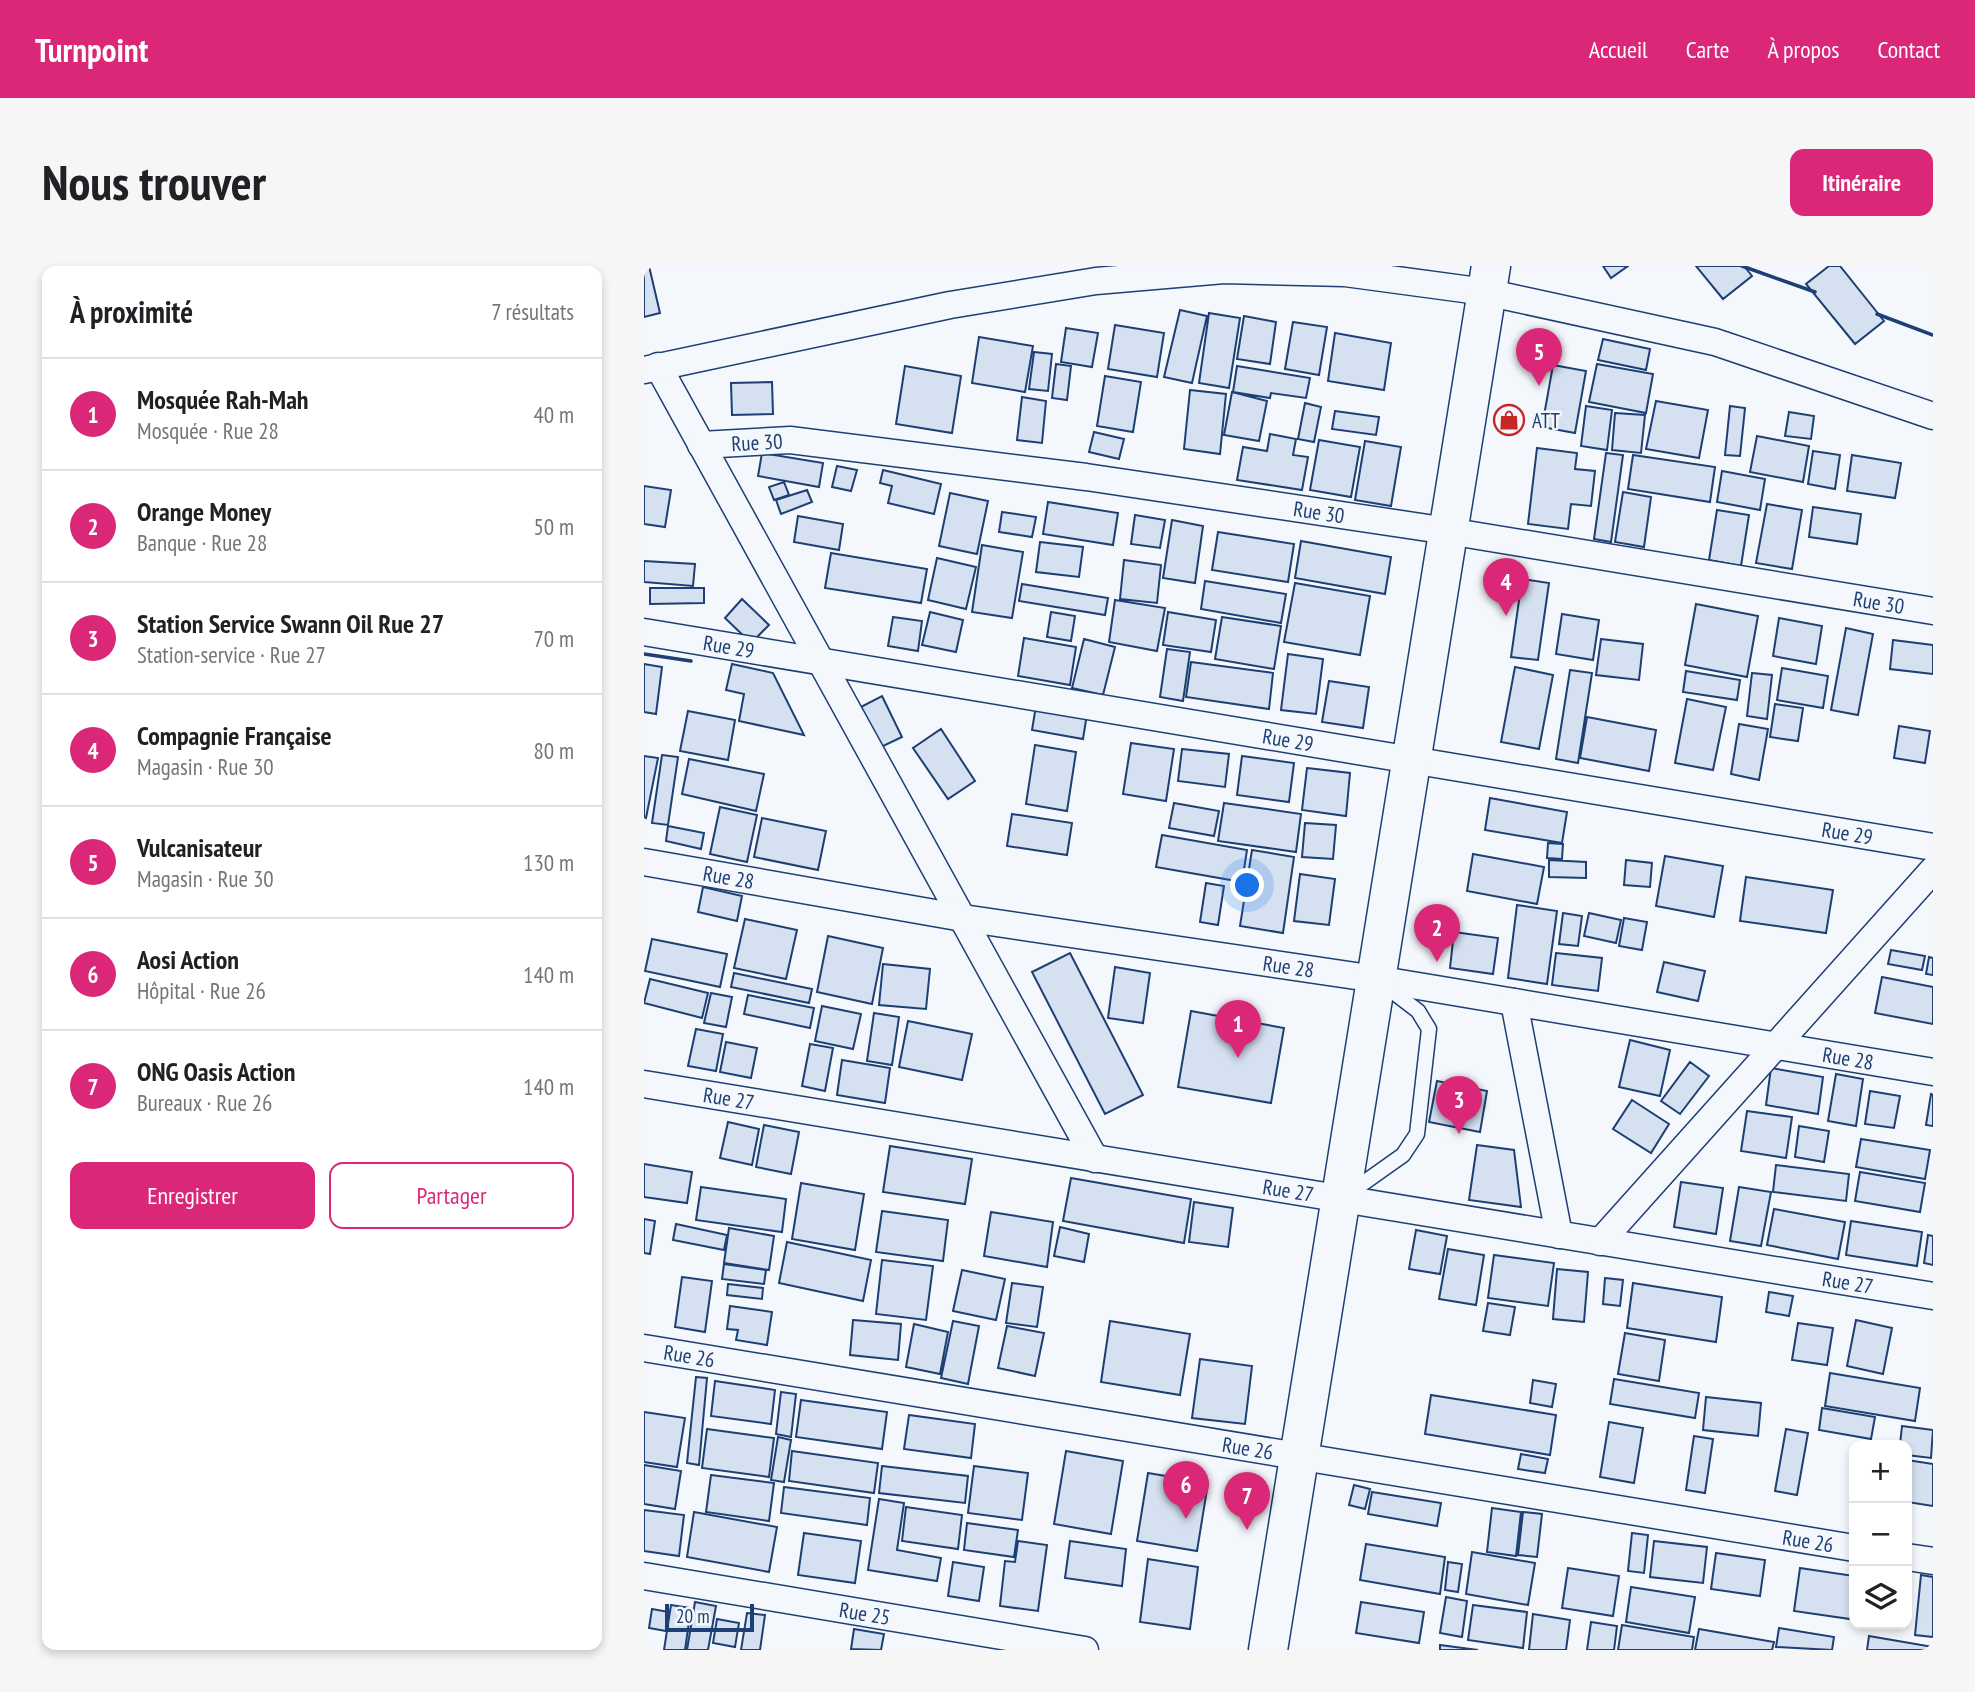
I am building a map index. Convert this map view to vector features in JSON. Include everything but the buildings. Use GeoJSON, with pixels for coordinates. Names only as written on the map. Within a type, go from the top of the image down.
{"type":"FeatureCollection","features":[{"type":"Feature","properties":{"kind":"main road"},"geometry":{"type":"LineString","coordinates":[[1268,1650],[1489,279]]}},
{"type":"Feature","properties":{"kind":"street"},"geometry":{"type":"LineString","coordinates":[[1096,1158],[701,444],[651,368],[950,305],[1109,280],[1224,270],[1332,273],[1489,279],[1715,342],[1933,416]]}},
{"type":"Feature","properties":{"kind":"street","name":"Rue 30"},"geometry":{"type":"LineString","coordinates":[[701,444],[803,442],[1086,477],[1448,531],[1933,611]]}},
{"type":"Feature","properties":{"kind":"street","name":"Rue 29"},"geometry":{"type":"LineString","coordinates":[[644,632],[1933,847]]}},
{"type":"Feature","properties":{"kind":"street","name":"Rue 28"},"geometry":{"type":"LineString","coordinates":[[644,862],[963,918],[1376,979],[1933,1072]]}},
{"type":"Feature","properties":{"kind":"street"},"geometry":{"type":"LineString","coordinates":[[1600,1242],[1933,870]]}},
{"type":"Feature","properties":{"kind":"street"},"geometry":{"type":"LineString","coordinates":[[1514,1002],[1559,1235]]}},
{"type":"Feature","properties":{"kind":"street","name":"Rue 27"},"geometry":{"type":"LineString","coordinates":[[644,1084],[1933,1296]]}},
{"type":"Feature","properties":{"kind":"street","name":"Rue 26"},"geometry":{"type":"LineString","coordinates":[[644,1348],[1849,1547]]}},
{"type":"Feature","properties":{"kind":"street"},"geometry":{"type":"LineString","coordinates":[[1912,1558],[1933,1561]]}},
{"type":"Feature","properties":{"kind":"street","name":"Rue 25"},"geometry":{"type":"LineString","coordinates":[[644,1576],[1085,1650]]}},
{"type":"Feature","properties":{"kind":"lane"},"geometry":{"type":"LineString","coordinates":[[1341,1199],[1403,1155],[1417,1134],[1429,1029],[1418,1011],[1376,979]]}},
{"type":"Feature","properties":{"kind":"wall"},"geometry":{"type":"LineString","coordinates":[[1742,266],[1815,292]]}},
{"type":"Feature","properties":{"kind":"wall"},"geometry":{"type":"LineString","coordinates":[[1877,314],[1933,335]]}},
{"type":"Feature","properties":{"kind":"wall"},"geometry":{"type":"LineString","coordinates":[[644,654],[691,661]]}},
{"type":"Feature","properties":{"kind":"place","name":"Vulcanisateur"},"geometry":{"type":"Point","coordinates":[1539,386]}},
{"type":"Feature","properties":{"kind":"place","name":"ATT"},"geometry":{"type":"Point","coordinates":[1509,420]}},
{"type":"Feature","properties":{"kind":"place","name":"Compagnie Française"},"geometry":{"type":"Point","coordinates":[1506,616]}},
{"type":"Feature","properties":{"kind":"place","name":"Orange Money"},"geometry":{"type":"Point","coordinates":[1437,962]}},
{"type":"Feature","properties":{"kind":"place","name":"Mosquée Rah-Mah"},"geometry":{"type":"Point","coordinates":[1238,1058]}},
{"type":"Feature","properties":{"kind":"place","name":"Station Service Swann Oil Rue 27"},"geometry":{"type":"Point","coordinates":[1459,1134]}},
{"type":"Feature","properties":{"kind":"place","name":"Aosi Action"},"geometry":{"type":"Point","coordinates":[1186,1519]}},
{"type":"Feature","properties":{"kind":"place","name":"ONG Oasis Action"},"geometry":{"type":"Point","coordinates":[1247,1530]}}]}
